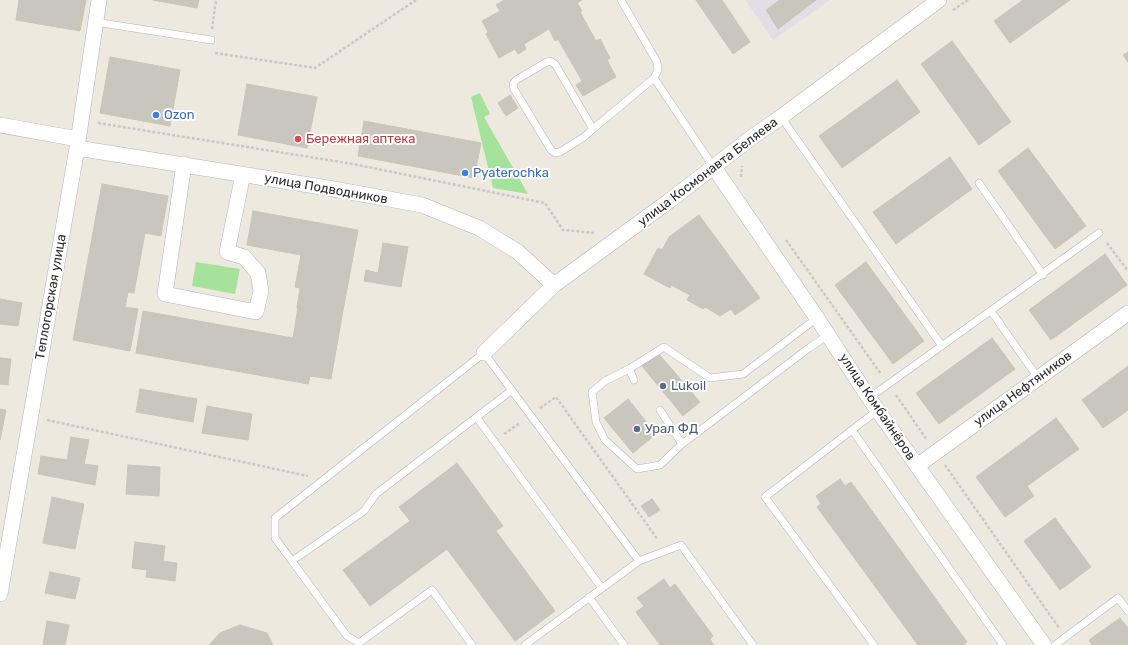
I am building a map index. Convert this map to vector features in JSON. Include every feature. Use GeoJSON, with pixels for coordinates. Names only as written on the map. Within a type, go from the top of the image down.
{"type":"FeatureCollection","features":[{"type":"Feature","properties":{"kind":"street","name":"Теплогорская улица"},"geometry":{"type":"LineString","coordinates":[[0,594],[81,120],[99,0]]}},
{"type":"Feature","properties":{"kind":"street","name":"улица Космонавта Беляева"},"geometry":{"type":"LineString","coordinates":[[484,353],[554,285],[939,0]]}},
{"type":"Feature","properties":{"kind":"street","name":"улица Подводников"},"geometry":{"type":"LineString","coordinates":[[0,125],[77,143],[184,164],[422,205],[478,228],[518,252],[554,285]]}},
{"type":"Feature","properties":{"kind":"street"},"geometry":{"type":"LineString","coordinates":[[184,164],[165,294],[256,312],[261,291],[258,273],[244,257],[227,252],[243,174]]}},
{"type":"Feature","properties":{"kind":"street","name":"улица Комбайнёров"},"geometry":{"type":"LineString","coordinates":[[713,166],[874,404],[1044,645]]}},
{"type":"Feature","properties":{"kind":"street","name":"улица Нефтяников"},"geometry":{"type":"LineString","coordinates":[[917,466],[1128,313]]}},
{"type":"Feature","properties":{"kind":"lane"},"geometry":{"type":"LineString","coordinates":[[593,129],[555,64],[550,61],[516,80],[513,84],[514,89],[547,144],[555,153],[560,152],[593,129],[654,78],[658,70],[657,62],[621,0]]}},
{"type":"Feature","properties":{"kind":"lane"},"geometry":{"type":"LineString","coordinates":[[95,22],[211,40]]}},
{"type":"Feature","properties":{"kind":"lane"},"geometry":{"type":"LineString","coordinates":[[654,78],[713,166]]}},
{"type":"Feature","properties":{"kind":"lane"},"geometry":{"type":"LineString","coordinates":[[781,117],[942,346]]}},
{"type":"Feature","properties":{"kind":"lane"},"geometry":{"type":"LineString","coordinates":[[979,183],[1043,275]]}},
{"type":"Feature","properties":{"kind":"lane"},"geometry":{"type":"LineString","coordinates":[[874,645],[765,497],[852,430],[889,384],[1043,275],[1099,233]]}},
{"type":"Feature","properties":{"kind":"lane"},"geometry":{"type":"LineString","coordinates":[[991,312],[1038,378]]}},
{"type":"Feature","properties":{"kind":"lane"},"geometry":{"type":"LineString","coordinates":[[817,318],[743,374],[710,378],[664,347],[629,369],[605,381],[592,392],[596,422],[606,440],[637,469],[660,465],[682,444],[809,348],[828,336]]}},
{"type":"Feature","properties":{"kind":"lane"},"geometry":{"type":"LineString","coordinates":[[472,645],[432,590],[359,643],[347,636],[275,538],[276,518],[484,353],[639,561]]}},
{"type":"Feature","properties":{"kind":"lane"},"geometry":{"type":"LineString","coordinates":[[629,369],[634,380]]}},
{"type":"Feature","properties":{"kind":"lane"},"geometry":{"type":"LineString","coordinates":[[292,561],[364,511],[376,494],[512,390]]}},
{"type":"Feature","properties":{"kind":"lane"},"geometry":{"type":"LineString","coordinates":[[660,410],[682,444]]}},
{"type":"Feature","properties":{"kind":"lane"},"geometry":{"type":"LineString","coordinates":[[477,418],[602,588]]}},
{"type":"Feature","properties":{"kind":"lane"},"geometry":{"type":"LineString","coordinates":[[852,430],[1003,645]]}},
{"type":"Feature","properties":{"kind":"lane"},"geometry":{"type":"LineString","coordinates":[[525,645],[639,561],[681,545],[753,645]]}},
{"type":"Feature","properties":{"kind":"lane"},"geometry":{"type":"LineString","coordinates":[[589,597],[624,645]]}},
{"type":"Feature","properties":{"kind":"lane"},"geometry":{"type":"LineString","coordinates":[[1054,645],[1118,598],[1128,611]]}},
{"type":"Feature","properties":{"kind":"path"},"geometry":{"type":"LineString","coordinates":[[216,0],[209,52],[315,68],[416,0]]}},
{"type":"Feature","properties":{"kind":"path"},"geometry":{"type":"LineString","coordinates":[[81,120],[353,164],[546,203],[563,230],[594,233]]}},
{"type":"Feature","properties":{"kind":"path"},"geometry":{"type":"LineString","coordinates":[[740,176],[745,183]]}},
{"type":"Feature","properties":{"kind":"path"},"geometry":{"type":"LineString","coordinates":[[1099,233],[1128,271]]}},
{"type":"Feature","properties":{"kind":"path"},"geometry":{"type":"LineString","coordinates":[[782,235],[889,384],[1065,637]]}},
{"type":"Feature","properties":{"kind":"path"},"geometry":{"type":"LineString","coordinates":[[494,441],[556,397],[665,551]]}},
{"type":"Feature","properties":{"kind":"path"},"geometry":{"type":"LineString","coordinates":[[31,416],[324,479]]}},
{"type":"Feature","properties":{"kind":"shaded area"},"geometry":{"type":"Polygon","coordinates":[[[745,0],[830,0],[773,40],[745,0]]]}},
{"type":"Feature","properties":{"kind":"green space"},"geometry":{"type":"Polygon","coordinates":[[[480,93],[490,114],[484,117],[528,194],[493,188],[471,97],[480,93]]]}},
{"type":"Feature","properties":{"kind":"green space"},"geometry":{"type":"Polygon","coordinates":[[[196,262],[240,269],[235,294],[192,286],[196,262]]]}},
{"type":"Feature","properties":{"kind":"building"},"geometry":{"type":"Polygon","coordinates":[[[19,0],[86,0],[80,31],[16,20],[19,0]]]}},
{"type":"Feature","properties":{"kind":"building"},"geometry":{"type":"Polygon","coordinates":[[[153,0],[199,0],[197,8],[153,0]]]}},
{"type":"Feature","properties":{"kind":"building"},"geometry":{"type":"Polygon","coordinates":[[[504,0],[582,0],[577,3],[582,11],[580,12],[596,41],[600,39],[610,58],[607,60],[616,77],[583,96],[576,85],[582,81],[558,39],[555,41],[549,29],[524,44],[526,49],[518,54],[515,49],[499,58],[486,34],[488,32],[482,21],[500,11],[496,5],[504,0]]]}},
{"type":"Feature","properties":{"kind":"building"},"geometry":{"type":"Polygon","coordinates":[[[696,0],[722,0],[750,42],[733,54],[696,0]]]}},
{"type":"Feature","properties":{"kind":"building"},"geometry":{"type":"Polygon","coordinates":[[[780,0],[816,0],[778,29],[766,10],[780,0]]]}},
{"type":"Feature","properties":{"kind":"building"},"geometry":{"type":"Polygon","coordinates":[[[1023,0],[1070,0],[1010,43],[994,21],[1023,0]]]}},
{"type":"Feature","properties":{"kind":"building"},"geometry":{"type":"Polygon","coordinates":[[[952,41],[1011,122],[979,145],[921,64],[952,41]]]}},
{"type":"Feature","properties":{"kind":"building"},"geometry":{"type":"Polygon","coordinates":[[[1128,52],[1128,62],[1123,55],[1128,52]]]}},
{"type":"Feature","properties":{"kind":"building"},"geometry":{"type":"Polygon","coordinates":[[[110,57],[180,70],[170,126],[100,113],[110,57]]]}},
{"type":"Feature","properties":{"kind":"building"},"geometry":{"type":"Polygon","coordinates":[[[897,80],[920,112],[842,168],[819,136],[897,80]]]}},
{"type":"Feature","properties":{"kind":"building"},"geometry":{"type":"Polygon","coordinates":[[[247,84],[317,97],[307,148],[238,135],[247,84]]]}},
{"type":"Feature","properties":{"kind":"building"},"geometry":{"type":"Polygon","coordinates":[[[510,95],[518,108],[506,116],[498,103],[510,95]]]}},
{"type":"Feature","properties":{"kind":"building"},"geometry":{"type":"Polygon","coordinates":[[[364,121],[481,143],[474,178],[358,156],[364,121]]]}},
{"type":"Feature","properties":{"kind":"building"},"geometry":{"type":"Polygon","coordinates":[[[1028,148],[1086,226],[1055,249],[998,171],[1028,148]]]}},
{"type":"Feature","properties":{"kind":"building"},"geometry":{"type":"Polygon","coordinates":[[[950,157],[972,189],[896,244],[873,212],[950,157]]]}},
{"type":"Feature","properties":{"kind":"building"},"geometry":{"type":"Polygon","coordinates":[[[102,184],[168,196],[161,236],[145,233],[134,293],[128,292],[125,307],[138,309],[130,351],[73,340],[102,184]]]}},
{"type":"Feature","properties":{"kind":"building"},"geometry":{"type":"Polygon","coordinates":[[[253,211],[358,230],[342,316],[297,308],[300,288],[295,287],[301,255],[247,245],[253,211]]]}},
{"type":"Feature","properties":{"kind":"building"},"geometry":{"type":"Polygon","coordinates":[[[699,215],[760,298],[735,315],[731,309],[720,316],[705,307],[703,309],[687,300],[690,295],[671,285],[670,288],[644,274],[658,248],[662,250],[669,237],[699,215]]]}},
{"type":"Feature","properties":{"kind":"building"},"geometry":{"type":"Polygon","coordinates":[[[383,243],[408,247],[401,287],[364,281],[366,270],[378,273],[383,243]]]}},
{"type":"Feature","properties":{"kind":"building"},"geometry":{"type":"Polygon","coordinates":[[[1105,254],[1127,285],[1051,340],[1029,310],[1105,254]]]}},
{"type":"Feature","properties":{"kind":"building"},"geometry":{"type":"Polygon","coordinates":[[[866,262],[924,341],[893,364],[835,285],[866,262]]]}},
{"type":"Feature","properties":{"kind":"building"},"geometry":{"type":"Polygon","coordinates":[[[0,299],[22,303],[18,326],[0,324],[0,299]]]}},
{"type":"Feature","properties":{"kind":"building"},"geometry":{"type":"Polygon","coordinates":[[[298,308],[342,316],[331,379],[310,376],[308,384],[136,353],[143,311],[293,338],[298,308]]]}},
{"type":"Feature","properties":{"kind":"building"},"geometry":{"type":"Polygon","coordinates":[[[992,338],[1015,369],[939,424],[916,393],[992,338]]]}},
{"type":"Feature","properties":{"kind":"building"},"geometry":{"type":"Polygon","coordinates":[[[658,353],[700,402],[683,416],[642,366],[658,353]]]}},
{"type":"Feature","properties":{"kind":"building"},"geometry":{"type":"Polygon","coordinates":[[[0,358],[11,359],[8,385],[0,384],[0,358]]]}},
{"type":"Feature","properties":{"kind":"building"},"geometry":{"type":"Polygon","coordinates":[[[1128,366],[1128,410],[1103,428],[1082,400],[1128,366]]]}},
{"type":"Feature","properties":{"kind":"building"},"geometry":{"type":"Polygon","coordinates":[[[140,389],[197,399],[193,422],[136,412],[140,389]]]}},
{"type":"Feature","properties":{"kind":"building"},"geometry":{"type":"Polygon","coordinates":[[[628,399],[656,434],[633,453],[604,418],[628,399]]]}},
{"type":"Feature","properties":{"kind":"building"},"geometry":{"type":"Polygon","coordinates":[[[207,406],[252,414],[248,440],[202,433],[207,406]]]}},
{"type":"Feature","properties":{"kind":"building"},"geometry":{"type":"Polygon","coordinates":[[[0,409],[6,410],[0,440],[0,409]]]}},
{"type":"Feature","properties":{"kind":"building"},"geometry":{"type":"Polygon","coordinates":[[[1056,418],[1079,449],[1027,486],[1034,496],[1005,517],[976,477],[1056,418]]]}},
{"type":"Feature","properties":{"kind":"building"},"geometry":{"type":"Polygon","coordinates":[[[71,437],[89,440],[84,464],[98,466],[95,485],[38,474],[41,456],[67,460],[71,437]]]}},
{"type":"Feature","properties":{"kind":"building"},"geometry":{"type":"Polygon","coordinates":[[[457,463],[503,526],[496,531],[555,611],[515,641],[447,549],[370,606],[343,570],[410,521],[399,507],[457,463]]]}},
{"type":"Feature","properties":{"kind":"building"},"geometry":{"type":"Polygon","coordinates":[[[128,465],[160,467],[159,496],[126,494],[128,465]]]}},
{"type":"Feature","properties":{"kind":"building"},"geometry":{"type":"Polygon","coordinates":[[[840,479],[845,486],[851,482],[967,642],[963,645],[918,645],[817,507],[821,504],[816,496],[840,479]]]}},
{"type":"Feature","properties":{"kind":"building"},"geometry":{"type":"Polygon","coordinates":[[[52,497],[84,504],[75,549],[43,543],[52,497]]]}},
{"type":"Feature","properties":{"kind":"building"},"geometry":{"type":"Polygon","coordinates":[[[652,499],[660,510],[649,517],[641,506],[652,499]]]}},
{"type":"Feature","properties":{"kind":"building"},"geometry":{"type":"Polygon","coordinates":[[[1055,518],[1091,567],[1060,590],[1024,541],[1055,518]]]}},
{"type":"Feature","properties":{"kind":"building"},"geometry":{"type":"Polygon","coordinates":[[[135,542],[165,546],[163,561],[177,563],[175,581],[146,577],[147,570],[132,568],[135,542]]]}},
{"type":"Feature","properties":{"kind":"building"},"geometry":{"type":"Polygon","coordinates":[[[50,572],[80,578],[75,599],[45,593],[50,572]]]}},
{"type":"Feature","properties":{"kind":"building"},"geometry":{"type":"Polygon","coordinates":[[[664,579],[670,588],[675,584],[713,636],[710,639],[714,645],[660,645],[636,612],[644,606],[637,598],[664,579]]]}},
{"type":"Feature","properties":{"kind":"building"},"geometry":{"type":"Polygon","coordinates":[[[1120,618],[1128,628],[1128,645],[1092,645],[1089,640],[1120,618]]]}},
{"type":"Feature","properties":{"kind":"building"},"geometry":{"type":"Polygon","coordinates":[[[47,621],[69,625],[65,645],[43,645],[47,621]]]}},
{"type":"Feature","properties":{"kind":"building"},"geometry":{"type":"Polygon","coordinates":[[[240,625],[267,633],[273,645],[209,645],[220,633],[240,625]]]}},
{"type":"Feature","properties":{"kind":"place","name":"Ozon"},"geometry":{"type":"Point","coordinates":[156,115]}},
{"type":"Feature","properties":{"kind":"place","name":"Бережная аптека"},"geometry":{"type":"Point","coordinates":[298,139]}},
{"type":"Feature","properties":{"kind":"place","name":"Pyaterochka"},"geometry":{"type":"Point","coordinates":[465,173]}},
{"type":"Feature","properties":{"kind":"place","name":"Lukoil"},"geometry":{"type":"Point","coordinates":[663,386]}},
{"type":"Feature","properties":{"kind":"place","name":"Урал ФД"},"geometry":{"type":"Point","coordinates":[637,429]}}]}
